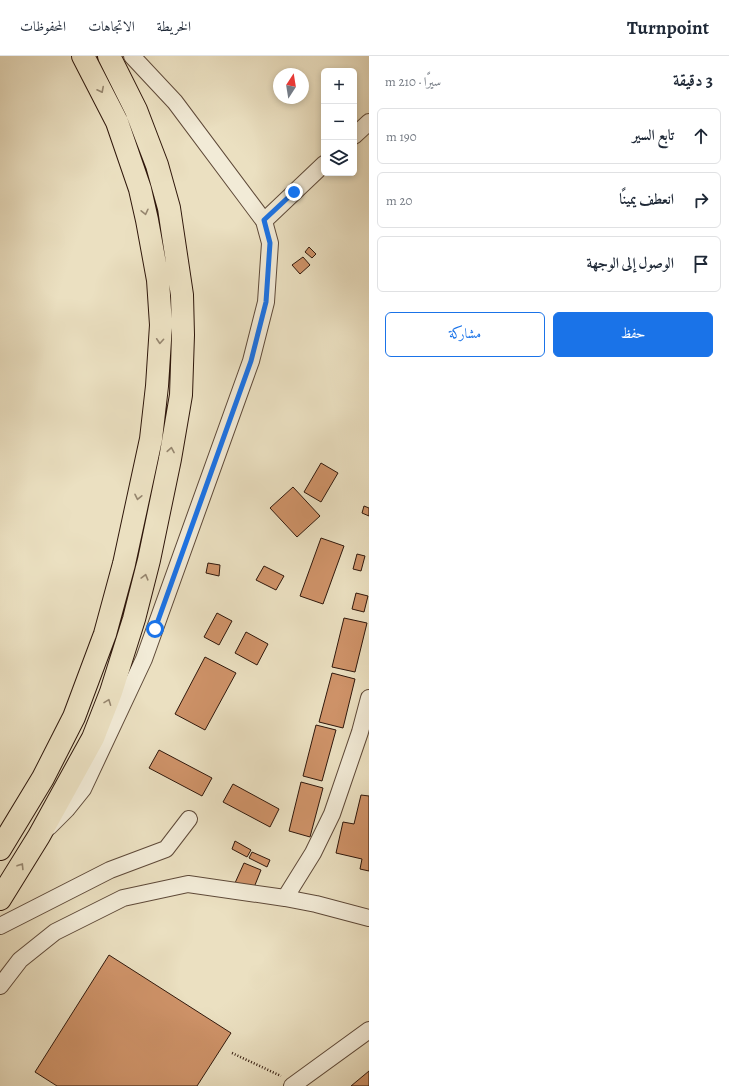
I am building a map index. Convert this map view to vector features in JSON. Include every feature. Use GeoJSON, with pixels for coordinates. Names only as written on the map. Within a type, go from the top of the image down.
{"type":"FeatureCollection","features":[{"type":"Feature","properties":{"kind":"highway"},"geometry":{"type":"LineString","coordinates":[[0,849],[43,778],[74,717],[105,634],[124,564],[151,439],[157,386],[161,325],[158,280],[147,220],[140,189],[117,122],[83,56]]}},
{"type":"Feature","properties":{"kind":"highway"},"geometry":{"type":"LineString","coordinates":[[0,899],[39,836],[93,738],[111,692],[134,619],[149,560],[181,395],[183,335],[182,295],[169,208],[157,164],[136,110],[108,56]]}},
{"type":"Feature","properties":{"kind":"street"},"geometry":{"type":"LineString","coordinates":[[39,836],[68,809],[83,789],[144,658],[251,361],[266,302],[270,243],[264,220],[175,102],[132,56]]}},
{"type":"Feature","properties":{"kind":"street"},"geometry":{"type":"LineString","coordinates":[[357,133],[369,122]]}},
{"type":"Feature","properties":{"kind":"street"},"geometry":{"type":"LineString","coordinates":[[264,220],[321,167]]}},
{"type":"Feature","properties":{"kind":"street"},"geometry":{"type":"LineString","coordinates":[[284,898],[314,853],[332,814],[365,733],[369,698]]}},
{"type":"Feature","properties":{"kind":"street"},"geometry":{"type":"LineString","coordinates":[[0,926],[110,870],[166,849],[190,820]]}},
{"type":"Feature","properties":{"kind":"street"},"geometry":{"type":"LineString","coordinates":[[0,986],[20,960],[55,932],[123,898],[188,884],[316,904],[369,918]]}},
{"type":"Feature","properties":{"kind":"street"},"geometry":{"type":"LineString","coordinates":[[294,1085],[369,1030]]}},
{"type":"Feature","properties":{"kind":"path"},"geometry":{"type":"LineString","coordinates":[[232,1053],[294,1085]]}},
{"type":"Feature","properties":{"kind":"building"},"geometry":{"type":"Polygon","coordinates":[[[309,247],[316,254],[312,258],[305,252],[309,247]]]}},
{"type":"Feature","properties":{"kind":"building"},"geometry":{"type":"Polygon","coordinates":[[[303,257],[310,265],[300,274],[292,265],[303,257]]]}},
{"type":"Feature","properties":{"kind":"building"},"geometry":{"type":"Polygon","coordinates":[[[321,463],[338,473],[321,502],[304,492],[321,463]]]}},
{"type":"Feature","properties":{"kind":"building"},"geometry":{"type":"Polygon","coordinates":[[[293,487],[320,516],[297,537],[270,508],[293,487]]]}},
{"type":"Feature","properties":{"kind":"building"},"geometry":{"type":"Polygon","coordinates":[[[364,506],[369,508],[369,516],[362,513],[364,506]]]}},
{"type":"Feature","properties":{"kind":"building"},"geometry":{"type":"Polygon","coordinates":[[[321,538],[344,546],[323,604],[300,596],[321,538]]]}},
{"type":"Feature","properties":{"kind":"building"},"geometry":{"type":"Polygon","coordinates":[[[357,554],[365,556],[361,571],[353,569],[357,554]]]}},
{"type":"Feature","properties":{"kind":"building"},"geometry":{"type":"Polygon","coordinates":[[[208,563],[220,565],[219,576],[206,573],[208,563]]]}},
{"type":"Feature","properties":{"kind":"building"},"geometry":{"type":"Polygon","coordinates":[[[264,566],[284,576],[276,590],[256,580],[264,566]]]}},
{"type":"Feature","properties":{"kind":"building"},"geometry":{"type":"Polygon","coordinates":[[[356,593],[368,596],[364,612],[352,609],[356,593]]]}},
{"type":"Feature","properties":{"kind":"building"},"geometry":{"type":"Polygon","coordinates":[[[217,613],[232,621],[219,645],[204,637],[217,613]]]}},
{"type":"Feature","properties":{"kind":"building"},"geometry":{"type":"Polygon","coordinates":[[[344,618],[367,623],[355,672],[332,667],[344,618]]]}},
{"type":"Feature","properties":{"kind":"building"},"geometry":{"type":"Polygon","coordinates":[[[246,632],[268,644],[257,665],[235,653],[246,632]]]}},
{"type":"Feature","properties":{"kind":"building"},"geometry":{"type":"Polygon","coordinates":[[[205,657],[236,673],[205,730],[175,714],[205,657]]]}},
{"type":"Feature","properties":{"kind":"building"},"geometry":{"type":"Polygon","coordinates":[[[332,673],[355,679],[343,728],[319,722],[332,673]]]}},
{"type":"Feature","properties":{"kind":"building"},"geometry":{"type":"Polygon","coordinates":[[[316,725],[336,730],[322,781],[303,776],[316,725]]]}},
{"type":"Feature","properties":{"kind":"building"},"geometry":{"type":"Polygon","coordinates":[[[159,750],[212,778],[202,796],[149,768],[159,750]]]}},
{"type":"Feature","properties":{"kind":"building"},"geometry":{"type":"Polygon","coordinates":[[[301,782],[323,788],[310,837],[289,831],[301,782]]]}},
{"type":"Feature","properties":{"kind":"building"},"geometry":{"type":"Polygon","coordinates":[[[233,784],[279,809],[270,827],[223,802],[233,784]]]}},
{"type":"Feature","properties":{"kind":"building"},"geometry":{"type":"Polygon","coordinates":[[[361,795],[369,796],[369,871],[360,869],[362,859],[336,853],[343,822],[354,824],[361,795]]]}},
{"type":"Feature","properties":{"kind":"building"},"geometry":{"type":"Polygon","coordinates":[[[235,841],[251,850],[247,857],[232,849],[235,841]]]}},
{"type":"Feature","properties":{"kind":"building"},"geometry":{"type":"Polygon","coordinates":[[[252,852],[270,860],[267,867],[249,858],[252,852]]]}},
{"type":"Feature","properties":{"kind":"building"},"geometry":{"type":"Polygon","coordinates":[[[244,863],[261,870],[253,890],[235,883],[244,863]]]}},
{"type":"Feature","properties":{"kind":"building"},"geometry":{"type":"Polygon","coordinates":[[[109,955],[231,1033],[197,1086],[57,1086],[35,1072],[109,955]]]}},
{"type":"Feature","properties":{"kind":"building"},"geometry":{"type":"Polygon","coordinates":[[[369,1071],[369,1086],[351,1086],[369,1071]]]}},
{"type":"Feature","properties":{"kind":"route"},"geometry":{"type":"LineString","coordinates":[[155,629],[251,361],[266,302],[270,243],[264,220],[294,192]]}}]}
